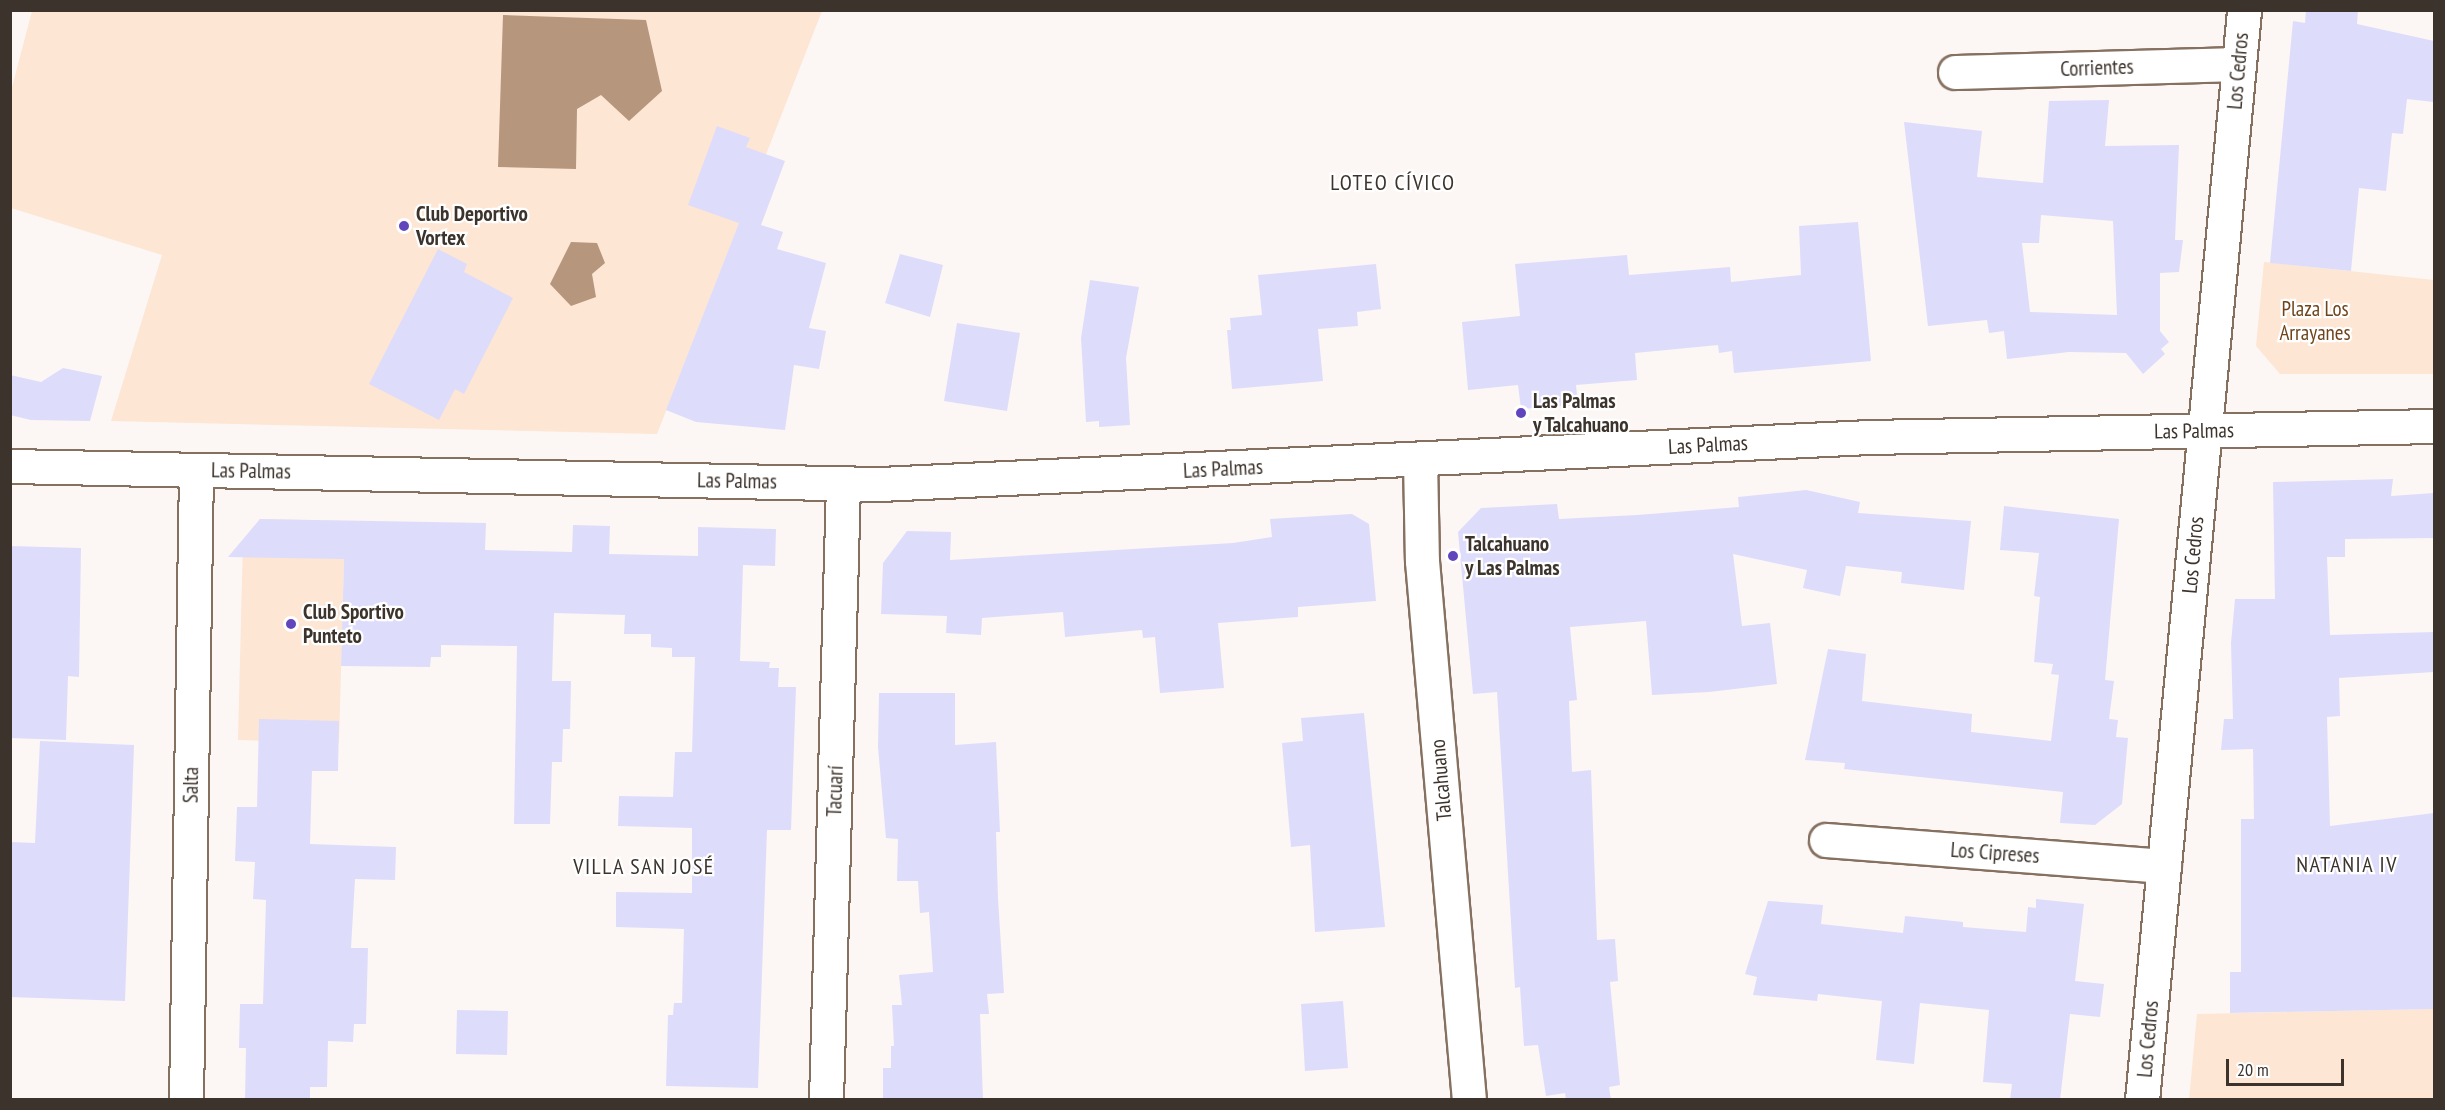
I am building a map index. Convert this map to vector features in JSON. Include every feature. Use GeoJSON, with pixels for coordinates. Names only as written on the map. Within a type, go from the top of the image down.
{"type":"FeatureCollection","features":[{"type":"Feature","properties":{"kind":"street","name":"Los Cedros"},"geometry":{"type":"LineString","coordinates":[[2142,1100],[2244,10]]}},
{"type":"Feature","properties":{"kind":"street","name":"Corrientes"},"geometry":{"type":"LineString","coordinates":[[1955,72],[2239,64]]}},
{"type":"Feature","properties":{"kind":"street","name":"Las Palmas"},"geometry":{"type":"LineString","coordinates":[[10,466],[880,484],[1868,437],[2434,426]]}},
{"type":"Feature","properties":{"kind":"street","name":"Talcahuano"},"geometry":{"type":"LineString","coordinates":[[1420,459],[1422,561],[1469,1100]]}},
{"type":"Feature","properties":{"kind":"street","name":"Salta"},"geometry":{"type":"LineString","coordinates":[[186,1100],[196,470]]}},
{"type":"Feature","properties":{"kind":"street","name":"Tacuarí"},"geometry":{"type":"LineString","coordinates":[[826,1100],[843,483]]}},
{"type":"Feature","properties":{"kind":"street","name":"Los Cipreses"},"geometry":{"type":"LineString","coordinates":[[1826,840],[2164,866]]}},
{"type":"Feature","properties":{"kind":"green space","name":"Club Deportivo Vortex"},"geometry":{"type":"Polygon","coordinates":[[[32,11],[822,11],[657,434],[111,421],[162,255],[11,208],[11,91],[32,11]]]}},
{"type":"Feature","properties":{"kind":"green space","name":"Plaza Los Arrayanes"},"geometry":{"type":"Polygon","coordinates":[[[2264,262],[2434,280],[2434,374],[2280,374],[2256,346],[2264,262]]]}},
{"type":"Feature","properties":{"kind":"green space","name":"Club Sportivo Punteto"},"geometry":{"type":"Polygon","coordinates":[[[260,519],[345,521],[339,743],[238,740],[243,540],[260,519]]]}},
{"type":"Feature","properties":{"kind":"green space"},"geometry":{"type":"Polygon","coordinates":[[[2434,1009],[2434,1099],[2189,1100],[2197,1014],[2434,1009]]]}},
{"type":"Feature","properties":{"kind":"shaded area"},"geometry":{"type":"Polygon","coordinates":[[[503,15],[646,20],[662,91],[629,121],[601,95],[577,109],[576,169],[498,167],[503,15]]]}},
{"type":"Feature","properties":{"kind":"shaded area"},"geometry":{"type":"Polygon","coordinates":[[[571,242],[597,243],[605,263],[592,274],[596,297],[571,306],[550,284],[571,242]]]}},
{"type":"Feature","properties":{"kind":"building"},"geometry":{"type":"Polygon","coordinates":[[[2306,10],[2358,10],[2357,24],[2434,41],[2434,102],[2407,99],[2403,134],[2392,133],[2386,191],[2359,188],[2351,271],[2270,263],[2293,21],[2305,23],[2306,10]]]}},
{"type":"Feature","properties":{"kind":"building"},"geometry":{"type":"Polygon","coordinates":[[[2109,100],[2105,146],[2179,145],[2175,240],[2183,240],[2179,272],[2160,273],[2160,331],[2169,342],[2161,349],[2165,354],[2143,374],[2126,353],[2069,352],[2007,359],[2004,331],[1989,333],[1987,320],[1928,326],[1904,122],[1982,131],[1977,177],[2043,183],[2049,101],[2109,100]],[[2041,215],[2039,243],[2022,243],[2030,312],[2117,315],[2113,221],[2041,215]]]}},
{"type":"Feature","properties":{"kind":"building"},"geometry":{"type":"Polygon","coordinates":[[[717,126],[750,138],[746,147],[785,161],[761,225],[783,232],[777,249],[826,263],[809,328],[826,331],[819,369],[794,365],[785,430],[696,422],[666,410],[739,223],[688,205],[717,126]]]}},
{"type":"Feature","properties":{"kind":"building"},"geometry":{"type":"Polygon","coordinates":[[[1858,222],[1871,361],[1734,373],[1732,351],[1719,353],[1718,345],[1635,353],[1637,380],[1576,385],[1578,405],[1521,409],[1518,385],[1468,390],[1462,322],[1520,316],[1515,264],[1627,255],[1629,275],[1730,267],[1731,282],[1801,275],[1799,226],[1858,222]]]}},
{"type":"Feature","properties":{"kind":"building"},"geometry":{"type":"Polygon","coordinates":[[[438,249],[467,264],[464,272],[513,298],[464,394],[455,389],[439,420],[369,384],[438,249]]]}},
{"type":"Feature","properties":{"kind":"building"},"geometry":{"type":"Polygon","coordinates":[[[900,254],[943,265],[930,317],[885,303],[900,254]]]}},
{"type":"Feature","properties":{"kind":"building"},"geometry":{"type":"Polygon","coordinates":[[[1376,264],[1381,309],[1357,312],[1358,326],[1318,329],[1323,381],[1232,389],[1227,330],[1231,330],[1230,318],[1262,315],[1258,275],[1376,264]]]}},
{"type":"Feature","properties":{"kind":"building"},"geometry":{"type":"Polygon","coordinates":[[[1090,280],[1139,287],[1126,358],[1130,425],[1099,427],[1099,421],[1086,422],[1081,338],[1090,280]]]}},
{"type":"Feature","properties":{"kind":"building"},"geometry":{"type":"Polygon","coordinates":[[[957,323],[1020,333],[1007,411],[944,401],[957,323]]]}},
{"type":"Feature","properties":{"kind":"building"},"geometry":{"type":"Polygon","coordinates":[[[63,368],[102,376],[90,421],[31,420],[10,415],[10,375],[41,382],[63,368]]]}},
{"type":"Feature","properties":{"kind":"building"},"geometry":{"type":"Polygon","coordinates":[[[2393,479],[2391,496],[2434,493],[2434,538],[2345,539],[2345,557],[2327,557],[2330,635],[2434,632],[2434,672],[2339,678],[2340,716],[2327,717],[2330,826],[2434,813],[2434,1009],[2230,1013],[2230,972],[2241,972],[2241,819],[2254,819],[2253,749],[2221,750],[2224,719],[2233,719],[2231,643],[2235,599],[2275,599],[2273,482],[2393,479]]]}},
{"type":"Feature","properties":{"kind":"building"},"geometry":{"type":"Polygon","coordinates":[[[1806,490],[1860,502],[1858,513],[1971,521],[1964,590],[1901,583],[1902,572],[1846,566],[1840,596],[1803,588],[1807,570],[1733,554],[1742,626],[1770,623],[1777,684],[1709,692],[1652,695],[1646,621],[1570,627],[1577,700],[1569,701],[1572,772],[1591,770],[1597,940],[1615,939],[1618,981],[1610,982],[1620,1085],[1609,1087],[1611,1100],[1566,1100],[1565,1093],[1546,1096],[1538,1045],[1524,1046],[1520,987],[1515,988],[1497,692],[1473,694],[1458,532],[1481,508],[1557,504],[1559,519],[1637,515],[1739,507],[1738,497],[1806,490]]]}},
{"type":"Feature","properties":{"kind":"building"},"geometry":{"type":"Polygon","coordinates":[[[2004,506],[2119,519],[2105,680],[2114,681],[2109,719],[2118,720],[2116,737],[2128,738],[2122,804],[2095,825],[2060,823],[2063,792],[1844,769],[1845,763],[1805,760],[1828,649],[1866,654],[1862,701],[1972,714],[1971,732],[2051,741],[2059,675],[2051,674],[2053,664],[2034,662],[2040,597],[2034,596],[2039,553],[2000,550],[2004,506]]]}},
{"type":"Feature","properties":{"kind":"building"},"geometry":{"type":"Polygon","coordinates":[[[1352,514],[1369,524],[1376,601],[1298,607],[1298,617],[1218,623],[1224,688],[1160,693],[1155,637],[1143,638],[1142,630],[1065,637],[1063,612],[982,618],[981,635],[946,633],[947,616],[881,614],[883,563],[907,531],[951,532],[950,560],[1233,543],[1272,537],[1270,519],[1352,514]]]}},
{"type":"Feature","properties":{"kind":"building"},"geometry":{"type":"Polygon","coordinates":[[[260,519],[486,523],[485,550],[572,552],[573,525],[610,526],[609,554],[698,556],[698,527],[776,529],[775,566],[743,565],[740,661],[770,662],[769,668],[779,668],[778,687],[796,687],[791,830],[767,830],[758,1088],[666,1086],[668,1015],[673,1015],[674,1003],[682,1003],[684,929],[616,927],[616,892],[692,893],[692,828],[618,826],[619,796],[673,797],[675,752],[692,752],[695,657],[672,657],[672,648],[651,647],[651,634],[624,634],[625,615],[554,613],[552,681],[571,681],[570,729],[563,729],[562,762],[552,762],[550,824],[514,824],[517,646],[441,645],[441,657],[431,657],[430,667],[341,666],[344,559],[228,557],[260,519]]]}},
{"type":"Feature","properties":{"kind":"building"},"geometry":{"type":"Polygon","coordinates":[[[10,546],[81,548],[79,677],[68,676],[66,740],[10,738],[10,546]]]}},
{"type":"Feature","properties":{"kind":"building"},"geometry":{"type":"Polygon","coordinates":[[[879,693],[955,693],[955,745],[996,742],[1000,832],[996,832],[998,899],[1004,993],[987,994],[989,1014],[980,1014],[983,1100],[883,1100],[883,1068],[891,1068],[891,1046],[894,1046],[892,1005],[902,1005],[899,975],[933,972],[929,912],[920,913],[918,881],[897,881],[898,839],[886,838],[878,747],[879,693]]]}},
{"type":"Feature","properties":{"kind":"building"},"geometry":{"type":"Polygon","coordinates":[[[1364,713],[1385,927],[1315,932],[1310,845],[1291,847],[1282,743],[1303,741],[1301,718],[1364,713]]]}},
{"type":"Feature","properties":{"kind":"building"},"geometry":{"type":"Polygon","coordinates":[[[259,719],[339,721],[338,771],[312,771],[310,844],[396,847],[395,880],[355,879],[351,948],[368,948],[366,1024],[354,1024],[353,1042],[328,1041],[327,1087],[310,1087],[310,1100],[245,1100],[246,1048],[239,1048],[240,1004],[263,1004],[266,900],[253,899],[255,862],[235,861],[237,807],[257,807],[259,719]]]}},
{"type":"Feature","properties":{"kind":"building"},"geometry":{"type":"Polygon","coordinates":[[[40,741],[134,745],[125,1001],[10,997],[10,842],[35,843],[40,741]]]}},
{"type":"Feature","properties":{"kind":"building"},"geometry":{"type":"Polygon","coordinates":[[[2036,899],[2084,904],[2075,981],[2104,984],[2100,1017],[2070,1014],[2060,1100],[2010,1100],[2012,1084],[1983,1082],[1989,1010],[1920,1003],[1914,1064],[1876,1060],[1882,1001],[1818,994],[1817,1001],[1753,995],[1757,977],[1745,974],[1768,901],[1823,905],[1821,924],[1903,933],[1905,916],[1963,922],[1963,927],[2026,932],[2028,907],[2036,908],[2036,899]]]}},
{"type":"Feature","properties":{"kind":"building"},"geometry":{"type":"Polygon","coordinates":[[[1343,1001],[1348,1068],[1305,1071],[1301,1004],[1343,1001]]]}},
{"type":"Feature","properties":{"kind":"building"},"geometry":{"type":"Polygon","coordinates":[[[457,1010],[508,1011],[507,1055],[456,1054],[457,1010]]]}},
{"type":"Feature","properties":{"kind":"place","name":"Club Deportivo Vortex"},"geometry":{"type":"Point","coordinates":[404,226]}},
{"type":"Feature","properties":{"kind":"place","name":"Las Palmas y Talcahuano"},"geometry":{"type":"Point","coordinates":[1521,413]}},
{"type":"Feature","properties":{"kind":"place","name":"Talcahuano y Las Palmas"},"geometry":{"type":"Point","coordinates":[1453,556]}},
{"type":"Feature","properties":{"kind":"place","name":"Club Sportivo Punteto"},"geometry":{"type":"Point","coordinates":[291,624]}},
{"type":"Feature","properties":{"kind":"district","name":"LOTEO CÍVICO"},"geometry":{"type":"Point","coordinates":[1393,183]}},
{"type":"Feature","properties":{"kind":"district","name":"NATANIA IV"},"geometry":{"type":"Point","coordinates":[2347,865]}},
{"type":"Feature","properties":{"kind":"district","name":"VILLA SAN JOSÉ"},"geometry":{"type":"Point","coordinates":[644,867]}}]}
